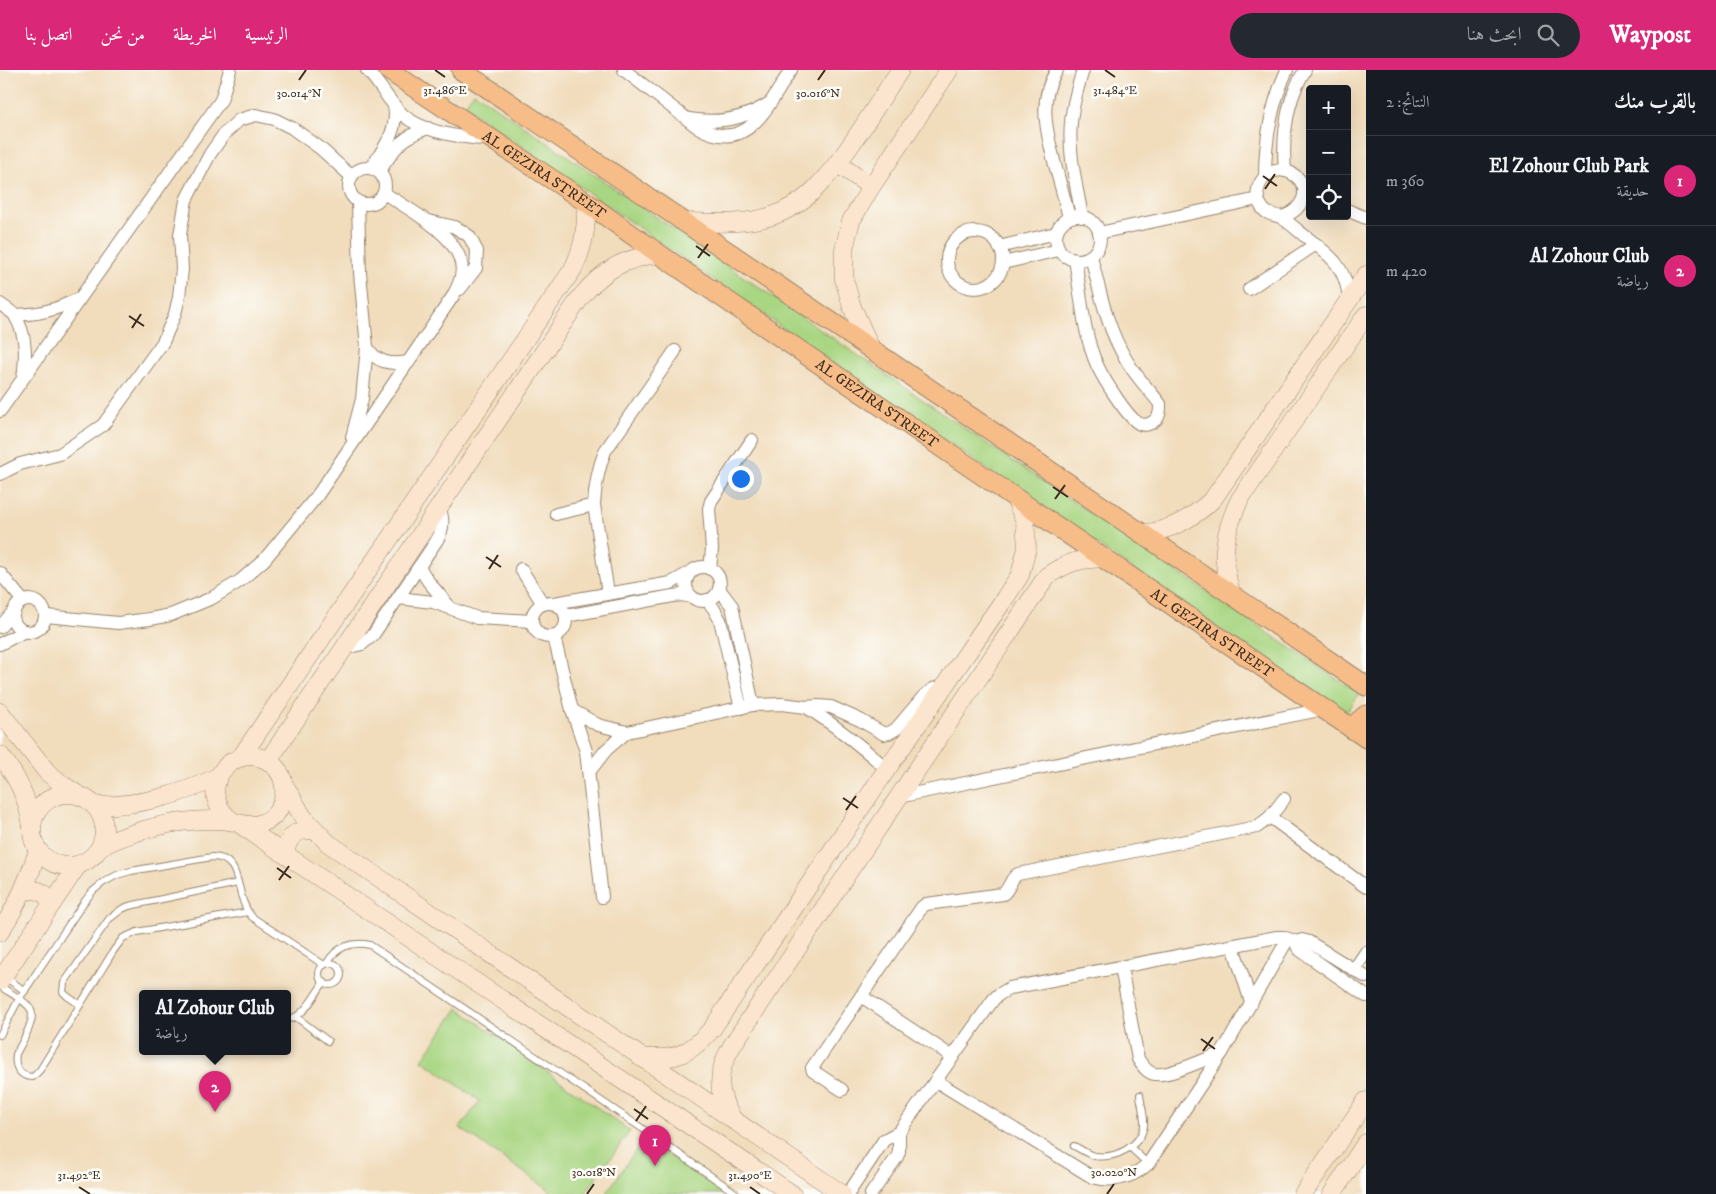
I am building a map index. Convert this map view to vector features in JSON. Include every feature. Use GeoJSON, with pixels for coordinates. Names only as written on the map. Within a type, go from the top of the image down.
{"type":"FeatureCollection","features":[{"type":"Feature","properties":{"kind":"main road","name":"AL GEZIRA STREET"},"geometry":{"type":"LineString","coordinates":[[388,70],[586,202],[659,254],[1359,733]]}},
{"type":"Feature","properties":{"kind":"main road"},"geometry":{"type":"LineString","coordinates":[[461,70],[687,222],[871,350],[1366,686]]}},
{"type":"Feature","properties":{"kind":"main road"},"geometry":{"type":"LineString","coordinates":[[1359,733],[1366,715]]}},
{"type":"Feature","properties":{"kind":"street"},"geometry":{"type":"LineString","coordinates":[[0,411],[221,100],[230,70]]}},
{"type":"Feature","properties":{"kind":"street"},"geometry":{"type":"LineString","coordinates":[[367,70],[403,115],[415,123],[468,138],[495,141]]}},
{"type":"Feature","properties":{"kind":"street"},"geometry":{"type":"LineString","coordinates":[[624,70],[688,118],[712,122],[736,119],[768,104],[791,70]]}},
{"type":"Feature","properties":{"kind":"street"},"geometry":{"type":"LineString","coordinates":[[687,222],[733,223],[762,219],[788,209],[812,192],[837,163],[900,70]]}},
{"type":"Feature","properties":{"kind":"street"},"geometry":{"type":"LineString","coordinates":[[871,350],[852,307],[844,278],[844,249],[851,221],[871,187],[949,70]]}},
{"type":"Feature","properties":{"kind":"street"},"geometry":{"type":"LineString","coordinates":[[1057,70],[1048,90],[1044,108],[1045,127],[1069,218]]}},
{"type":"Feature","properties":{"kind":"street"},"geometry":{"type":"LineString","coordinates":[[1082,217],[1070,144],[1074,103],[1083,70]]}},
{"type":"Feature","properties":{"kind":"street"},"geometry":{"type":"LineString","coordinates":[[1265,176],[1265,154],[1270,117],[1278,89],[1287,70]]}},
{"type":"Feature","properties":{"kind":"street"},"geometry":{"type":"LineString","coordinates":[[1285,171],[1284,141],[1288,112],[1293,93],[1305,70]]}},
{"type":"Feature","properties":{"kind":"street"},"geometry":{"type":"LineString","coordinates":[[375,170],[394,130],[396,122],[394,105]]}},
{"type":"Feature","properties":{"kind":"street"},"geometry":{"type":"LineString","coordinates":[[0,474],[20,464],[60,454],[103,425],[163,342],[180,297],[182,269],[180,235],[186,200],[210,154],[224,134],[239,120],[256,115],[274,119],[292,128],[320,148],[351,176]]}},
{"type":"Feature","properties":{"kind":"street"},"geometry":{"type":"LineString","coordinates":[[375,170],[403,140],[414,133],[428,128]]}},
{"type":"Feature","properties":{"kind":"street"},"geometry":{"type":"LineString","coordinates":[[837,163],[871,187]]}},
{"type":"Feature","properties":{"kind":"street"},"geometry":{"type":"LineString","coordinates":[[360,169],[375,170],[385,182],[384,193],[380,200],[373,204],[358,203],[352,198],[349,191],[348,183],[351,176],[360,169]]}},
{"type":"Feature","properties":{"kind":"street"},"geometry":{"type":"LineString","coordinates":[[1274,171],[1285,171],[1293,174],[1306,189],[1304,196],[1296,211],[1280,217],[1270,215],[1262,208],[1257,191],[1265,176],[1274,171]]}},
{"type":"Feature","properties":{"kind":"street"},"geometry":{"type":"LineString","coordinates":[[384,193],[425,220],[456,247],[462,264],[461,281],[453,296]]}},
{"type":"Feature","properties":{"kind":"street"},"geometry":{"type":"LineString","coordinates":[[1099,233],[1258,199]]}},
{"type":"Feature","properties":{"kind":"street"},"geometry":{"type":"LineString","coordinates":[[96,806],[121,806],[146,802],[195,788],[218,777],[228,765],[241,757],[562,285],[581,254],[585,237],[586,202]]}},
{"type":"Feature","properties":{"kind":"street"},"geometry":{"type":"LineString","coordinates":[[348,449],[362,399],[367,347],[360,273],[358,203]]}},
{"type":"Feature","properties":{"kind":"street"},"geometry":{"type":"LineString","coordinates":[[1351,212],[1366,218]]}},
{"type":"Feature","properties":{"kind":"street"},"geometry":{"type":"LineString","coordinates":[[1082,217],[1090,220],[1096,226],[1099,233],[1099,242],[1091,256],[1075,260],[1063,255],[1059,250],[1056,234],[1063,222],[1069,218],[1082,217]]}},
{"type":"Feature","properties":{"kind":"street"},"geometry":{"type":"LineString","coordinates":[[1280,217],[1316,244],[1337,263],[1344,274],[1348,286],[1349,300]]}},
{"type":"Feature","properties":{"kind":"street"},"geometry":{"type":"LineString","coordinates":[[46,616],[118,622],[171,615],[212,598],[240,581],[264,560],[317,496],[453,296],[476,268],[477,251],[469,236],[455,227],[425,220]]}},
{"type":"Feature","properties":{"kind":"street"},"geometry":{"type":"LineString","coordinates":[[971,232],[982,233],[992,238],[999,247],[1003,263],[999,274],[992,282],[982,287],[970,288],[960,284],[951,276],[947,266],[947,254],[952,244],[960,236],[971,232]]}},
{"type":"Feature","properties":{"kind":"street"},"geometry":{"type":"LineString","coordinates":[[999,247],[1056,234]]}},
{"type":"Feature","properties":{"kind":"street"},"geometry":{"type":"LineString","coordinates":[[1249,289],[1316,244]]}},
{"type":"Feature","properties":{"kind":"street"},"geometry":{"type":"LineString","coordinates":[[1003,263],[1059,250]]}},
{"type":"Feature","properties":{"kind":"street"},"geometry":{"type":"LineString","coordinates":[[268,761],[580,298],[601,275],[622,262],[640,256],[659,254]]}},
{"type":"Feature","properties":{"kind":"street"},"geometry":{"type":"LineString","coordinates":[[1075,260],[1087,332],[1097,364],[1108,385],[1131,416],[1140,424],[1146,425],[1158,418],[1160,404],[1135,373],[1116,342],[1104,307],[1091,256]]}},
{"type":"Feature","properties":{"kind":"street"},"geometry":{"type":"LineString","coordinates":[[1143,534],[1169,529],[1193,517],[1213,499],[1366,275]]}},
{"type":"Feature","properties":{"kind":"street"},"geometry":{"type":"LineString","coordinates":[[562,285],[580,298]]}},
{"type":"Feature","properties":{"kind":"street"},"geometry":{"type":"LineString","coordinates":[[15,315],[45,312],[60,308],[80,298]]}},
{"type":"Feature","properties":{"kind":"street"},"geometry":{"type":"LineString","coordinates":[[0,304],[15,315],[23,336],[26,358],[22,380]]}},
{"type":"Feature","properties":{"kind":"street"},"geometry":{"type":"LineString","coordinates":[[1231,593],[1224,564],[1224,550],[1230,521],[1240,499],[1366,315]]}},
{"type":"Feature","properties":{"kind":"street"},"geometry":{"type":"LineString","coordinates":[[367,347],[372,354],[383,361],[396,364],[408,362]]}},
{"type":"Feature","properties":{"kind":"street"},"geometry":{"type":"LineString","coordinates":[[608,593],[594,505],[597,478],[605,451],[675,351]]}},
{"type":"Feature","properties":{"kind":"street"},"geometry":{"type":"LineString","coordinates":[[710,569],[712,549],[709,509],[711,502],[752,440]]}},
{"type":"Feature","properties":{"kind":"street"},"geometry":{"type":"LineString","coordinates":[[1222,486],[1240,499]]}},
{"type":"Feature","properties":{"kind":"street"},"geometry":{"type":"LineString","coordinates":[[640,1057],[660,1059],[680,1055],[698,1044],[712,1029],[1005,598],[1020,575],[1027,548],[1025,521],[1014,496]]}},
{"type":"Feature","properties":{"kind":"street"},"geometry":{"type":"LineString","coordinates":[[556,514],[594,505]]}},
{"type":"Feature","properties":{"kind":"street"},"geometry":{"type":"LineString","coordinates":[[345,648],[362,644],[373,635],[419,567],[441,531],[443,519],[439,507]]}},
{"type":"Feature","properties":{"kind":"street"},"geometry":{"type":"LineString","coordinates":[[732,1120],[724,1106],[720,1090],[720,1074],[724,1058],[732,1044],[1047,576],[1064,565],[1084,559],[1104,558]]}},
{"type":"Feature","properties":{"kind":"street"},"geometry":{"type":"LineString","coordinates":[[419,567],[450,607]]}},
{"type":"Feature","properties":{"kind":"street"},"geometry":{"type":"LineString","coordinates":[[521,569],[549,603],[560,606],[566,616],[567,623],[564,629],[554,637],[542,636],[533,627],[532,621],[535,610],[549,603],[671,583],[699,567],[710,569],[718,577],[719,589],[732,606],[754,705]]}},
{"type":"Feature","properties":{"kind":"street"},"geometry":{"type":"LineString","coordinates":[[0,573],[23,601]]}},
{"type":"Feature","properties":{"kind":"street"},"geometry":{"type":"LineString","coordinates":[[690,573],[686,588],[692,597]]}},
{"type":"Feature","properties":{"kind":"street"},"geometry":{"type":"LineString","coordinates":[[566,616],[682,595],[702,601],[714,596],[719,589]]}},
{"type":"Feature","properties":{"kind":"street"},"geometry":{"type":"LineString","coordinates":[[398,598],[424,600],[450,607],[477,618],[532,621]]}},
{"type":"Feature","properties":{"kind":"street"},"geometry":{"type":"LineString","coordinates":[[1005,598],[1023,610]]}},
{"type":"Feature","properties":{"kind":"street"},"geometry":{"type":"LineString","coordinates":[[0,627],[19,603],[23,601],[34,600],[39,602],[46,616],[38,629],[30,632],[15,624],[13,618],[14,611]]}},
{"type":"Feature","properties":{"kind":"street"},"geometry":{"type":"LineString","coordinates":[[707,600],[720,620],[741,708]]}},
{"type":"Feature","properties":{"kind":"street"},"geometry":{"type":"LineString","coordinates":[[0,644],[25,631]]}},
{"type":"Feature","properties":{"kind":"street"},"geometry":{"type":"LineString","coordinates":[[554,637],[572,710],[586,751],[602,897]]}},
{"type":"Feature","properties":{"kind":"street"},"geometry":{"type":"LineString","coordinates":[[572,710],[598,725],[627,732],[754,705],[818,706],[831,707],[860,720],[879,732],[889,733],[902,722],[924,696],[934,689],[946,685]]}},
{"type":"Feature","properties":{"kind":"street"},"geometry":{"type":"LineString","coordinates":[[806,707],[843,732],[887,769]]}},
{"type":"Feature","properties":{"kind":"street"},"geometry":{"type":"LineString","coordinates":[[898,796],[1324,709]]}},
{"type":"Feature","properties":{"kind":"street"},"geometry":{"type":"LineString","coordinates":[[0,712],[43,766],[63,785],[89,800],[102,815],[104,836],[101,846],[95,855],[88,861],[78,865],[60,866],[52,863],[38,850],[33,839],[28,807],[19,783],[12,770],[0,755]]}},
{"type":"Feature","properties":{"kind":"street"},"geometry":{"type":"LineString","coordinates":[[262,726],[272,738],[282,740]]}},
{"type":"Feature","properties":{"kind":"street"},"geometry":{"type":"LineString","coordinates":[[589,772],[606,750],[627,732]]}},
{"type":"Feature","properties":{"kind":"street"},"geometry":{"type":"LineString","coordinates":[[241,757],[255,756],[268,761],[279,772],[284,786],[304,817],[328,843],[842,1194]]}},
{"type":"Feature","properties":{"kind":"street"},"geometry":{"type":"LineString","coordinates":[[19,783],[26,783],[36,777],[43,766]]}},
{"type":"Feature","properties":{"kind":"street"},"geometry":{"type":"LineString","coordinates":[[218,777],[215,793],[220,810],[237,823],[792,1194]]}},
{"type":"Feature","properties":{"kind":"street"},"geometry":{"type":"LineString","coordinates":[[101,846],[128,834],[165,824],[195,821],[237,823],[251,826],[261,824],[276,813],[282,805],[284,786]]}},
{"type":"Feature","properties":{"kind":"street"},"geometry":{"type":"LineString","coordinates":[[32,827],[36,814],[43,804],[61,795],[80,796]]}},
{"type":"Feature","properties":{"kind":"street"},"geometry":{"type":"LineString","coordinates":[[842,1090],[813,1071],[812,1068],[922,906],[1003,894],[1009,888],[1011,880],[1018,874],[1257,827],[1270,817],[1284,799]]}},
{"type":"Feature","properties":{"kind":"street"},"geometry":{"type":"LineString","coordinates":[[1270,817],[1366,887]]}},
{"type":"Feature","properties":{"kind":"street"},"geometry":{"type":"LineString","coordinates":[[286,854],[287,843],[294,834],[304,830],[315,830]]}},
{"type":"Feature","properties":{"kind":"street"},"geometry":{"type":"LineString","coordinates":[[0,932],[15,910],[24,891],[38,850]]}},
{"type":"Feature","properties":{"kind":"street"},"geometry":{"type":"LineString","coordinates":[[1,981],[78,865]]}},
{"type":"Feature","properties":{"kind":"street"},"geometry":{"type":"LineString","coordinates":[[24,891],[36,890],[41,892],[46,895],[52,904]]}},
{"type":"Feature","properties":{"kind":"street"},"geometry":{"type":"LineString","coordinates":[[848,1194],[884,1140],[899,1132],[993,1000],[1010,988],[1277,937],[1305,941],[1366,977]]}},
{"type":"Feature","properties":{"kind":"street"},"geometry":{"type":"LineString","coordinates":[[1292,940],[1300,950],[1366,996]]}},
{"type":"Feature","properties":{"kind":"street"},"geometry":{"type":"LineString","coordinates":[[936,1081],[1092,1177],[1103,1180],[1126,1178],[1148,1164],[1222,1053],[1251,1002],[1292,940]]}},
{"type":"Feature","properties":{"kind":"street"},"geometry":{"type":"LineString","coordinates":[[1233,946],[1251,1002]]}},
{"type":"Feature","properties":{"kind":"street"},"geometry":{"type":"LineString","coordinates":[[1354,970],[1366,952]]}},
{"type":"Feature","properties":{"kind":"street"},"geometry":{"type":"LineString","coordinates":[[1121,967],[1138,1059],[1149,1072],[1155,1074],[1170,1072],[1222,1053]]}},
{"type":"Feature","properties":{"kind":"street"},"geometry":{"type":"LineString","coordinates":[[861,996],[953,1057]]}},
{"type":"Feature","properties":{"kind":"street"},"geometry":{"type":"LineString","coordinates":[[712,1029],[732,1044]]}},
{"type":"Feature","properties":{"kind":"street"},"geometry":{"type":"LineString","coordinates":[[1303,1194],[1366,1101]]}},
{"type":"Feature","properties":{"kind":"street"},"geometry":{"type":"LineString","coordinates":[[871,1194],[897,1157],[899,1152],[899,1132]]}},
{"type":"Feature","properties":{"kind":"street"},"geometry":{"type":"LineString","coordinates":[[1332,1194],[1366,1143]]}},
{"type":"Feature","properties":{"kind":"lane"},"geometry":{"type":"LineString","coordinates":[[0,1035],[19,1000],[84,902],[104,882],[117,875],[131,871],[220,857],[228,860],[233,866],[243,902],[248,912],[257,921],[326,964],[331,963],[338,966],[341,974],[338,981],[327,984],[320,975],[320,971],[326,964],[334,953],[345,946],[370,945],[646,1130],[737,1194]]}},
{"type":"Feature","properties":{"kind":"lane"},"geometry":{"type":"LineString","coordinates":[[80,1005],[64,992],[64,983],[115,914],[129,906],[238,883]]}},
{"type":"Feature","properties":{"kind":"lane"},"geometry":{"type":"LineString","coordinates":[[1,981],[32,1011],[32,1020],[15,1060],[19,1071],[28,1076],[37,1074],[118,944],[130,934],[248,912]]}},
{"type":"Feature","properties":{"kind":"lane"},"geometry":{"type":"LineString","coordinates":[[1,981],[25,991]]}},
{"type":"Feature","properties":{"kind":"lane"},"geometry":{"type":"LineString","coordinates":[[291,1019],[296,1017],[324,982]]}},
{"type":"Feature","properties":{"kind":"lane"},"geometry":{"type":"LineString","coordinates":[[296,1017],[328,1041]]}},
{"type":"Feature","properties":{"kind":"lane"},"geometry":{"type":"LineString","coordinates":[[1074,1146],[1093,1156],[1106,1157],[1119,1154],[1130,1147],[1139,1137],[1144,1126],[1140,1095]]}},
{"type":"Feature","properties":{"kind":"lane"},"geometry":{"type":"LineString","coordinates":[[1130,1147],[1148,1164]]}},
{"type":"Feature","properties":{"kind":"green space"},"geometry":{"type":"Polygon","coordinates":[[[474,92],[977,437],[1359,694],[1345,715],[853,377],[464,106],[474,92]]]}},
{"type":"Feature","properties":{"kind":"green space"},"geometry":{"type":"Polygon","coordinates":[[[458,1008],[630,1131],[585,1194],[555,1194],[460,1128],[480,1101],[422,1060],[458,1008]]]}},
{"type":"Feature","properties":{"kind":"green space"},"geometry":{"type":"Polygon","coordinates":[[[644,1138],[725,1194],[606,1194],[644,1138]]]}},
{"type":"Feature","properties":{"kind":"place","name":"Al Zohour Club"},"geometry":{"type":"Point","coordinates":[215,1112]}},
{"type":"Feature","properties":{"kind":"place","name":"El Zohour Club Park"},"geometry":{"type":"Point","coordinates":[655,1166]}}]}
